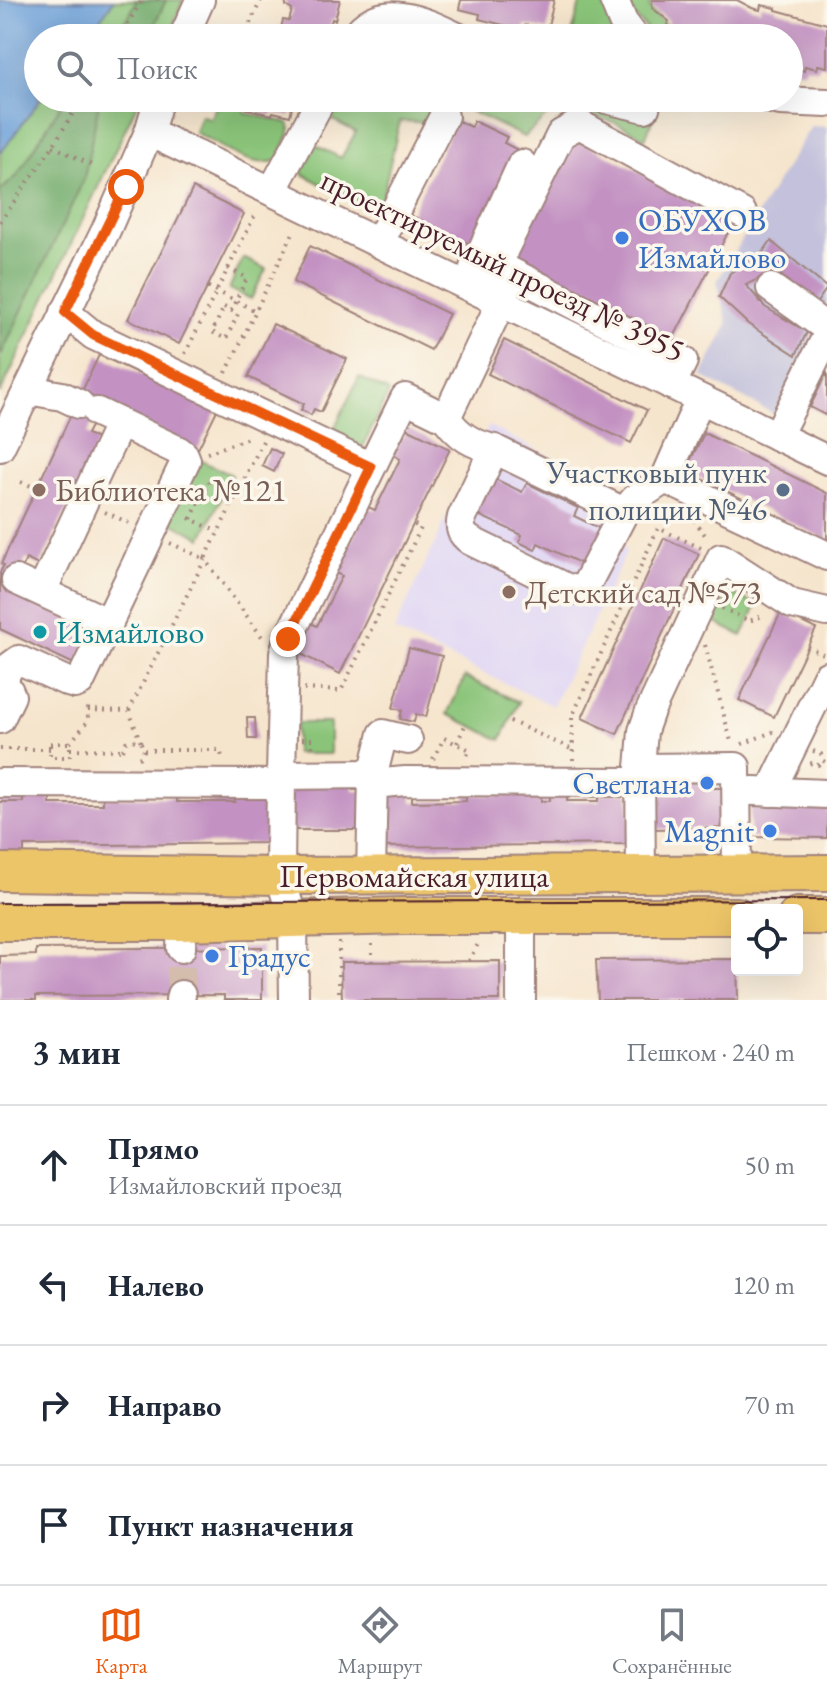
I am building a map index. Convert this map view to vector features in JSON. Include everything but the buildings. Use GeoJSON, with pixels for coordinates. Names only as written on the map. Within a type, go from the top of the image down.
{"type":"FeatureCollection","features":[{"type":"Feature","properties":{"kind":"main road","name":"Первомайская улица"},"geometry":{"type":"LineString","coordinates":[[0,872],[280,876],[827,873]]}},
{"type":"Feature","properties":{"kind":"main road"},"geometry":{"type":"LineString","coordinates":[[182,935],[183,892],[192,873]]}},
{"type":"Feature","properties":{"kind":"main road","name":"Первомайская улица"},"geometry":{"type":"LineString","coordinates":[[0,922],[182,935],[293,919],[731,916]]}},
{"type":"Feature","properties":{"kind":"main road"},"geometry":{"type":"LineString","coordinates":[[803,916],[827,916]]}},
{"type":"Feature","properties":{"kind":"street"},"geometry":{"type":"LineString","coordinates":[[189,24],[200,0]]}},
{"type":"Feature","properties":{"kind":"street"},"geometry":{"type":"LineString","coordinates":[[614,0],[624,24]]}},
{"type":"Feature","properties":{"kind":"street"},"geometry":{"type":"LineString","coordinates":[[361,24],[376,13],[398,11],[427,24]]}},
{"type":"Feature","properties":{"kind":"street"},"geometry":{"type":"LineString","coordinates":[[803,102],[827,103]]}},
{"type":"Feature","properties":{"kind":"street"},"geometry":{"type":"LineString","coordinates":[[0,447],[106,230],[155,112]]}},
{"type":"Feature","properties":{"kind":"street"},"geometry":{"type":"LineString","coordinates":[[264,202],[314,112]]}},
{"type":"Feature","properties":{"kind":"street"},"geometry":{"type":"LineString","coordinates":[[379,242],[444,116]]}},
{"type":"Feature","properties":{"kind":"street"},"geometry":{"type":"LineString","coordinates":[[446,418],[500,282],[503,251],[561,134],[579,124],[742,213]]}},
{"type":"Feature","properties":{"kind":"street","name":"проектируемый проезд № 3955"},"geometry":{"type":"LineString","coordinates":[[149,132],[264,202],[500,282],[671,385],[827,460]]}},
{"type":"Feature","properties":{"kind":"street"},"geometry":{"type":"LineString","coordinates":[[500,282],[474,268],[522,164]]}},
{"type":"Feature","properties":{"kind":"street"},"geometry":{"type":"LineString","coordinates":[[771,288],[827,328]]}},
{"type":"Feature","properties":{"kind":"street"},"geometry":{"type":"LineString","coordinates":[[65,312],[93,335],[175,374],[300,424],[371,467]]}},
{"type":"Feature","properties":{"kind":"street"},"geometry":{"type":"LineString","coordinates":[[777,436],[827,336]]}},
{"type":"Feature","properties":{"kind":"street"},"geometry":{"type":"LineString","coordinates":[[0,719],[11,696],[8,689],[1,685],[8,668],[19,660],[68,682],[80,682],[186,460],[179,451],[62,396],[28,390]]}},
{"type":"Feature","properties":{"kind":"street"},"geometry":{"type":"LineString","coordinates":[[294,1000],[293,919],[280,876],[283,668],[288,639],[371,467],[400,396],[446,418],[456,431],[472,443],[494,449],[624,512]]}},
{"type":"Feature","properties":{"kind":"street"},"geometry":{"type":"LineString","coordinates":[[494,449],[462,517],[459,527],[463,535],[576,590],[585,587],[624,512],[635,499],[665,479],[700,399]]}},
{"type":"Feature","properties":{"kind":"street"},"geometry":{"type":"LineString","coordinates":[[99,413],[15,579],[109,623]]}},
{"type":"Feature","properties":{"kind":"street"},"geometry":{"type":"LineString","coordinates":[[665,479],[827,556]]}},
{"type":"Feature","properties":{"kind":"street"},"geometry":{"type":"LineString","coordinates":[[641,876],[643,731],[709,610],[721,558],[792,604],[827,612]]}},
{"type":"Feature","properties":{"kind":"street"},"geometry":{"type":"LineString","coordinates":[[770,792],[827,676]]}},
{"type":"Feature","properties":{"kind":"street"},"geometry":{"type":"LineString","coordinates":[[371,876],[373,779],[383,734],[408,740]]}},
{"type":"Feature","properties":{"kind":"street"},"geometry":{"type":"LineString","coordinates":[[0,783],[229,783],[373,779],[573,782],[736,767],[737,873]]}},
{"type":"Feature","properties":{"kind":"street"},"geometry":{"type":"LineString","coordinates":[[736,791],[827,794]]}},
{"type":"Feature","properties":{"kind":"street"},"geometry":{"type":"LineString","coordinates":[[521,917],[521,1000]]}},
{"type":"Feature","properties":{"kind":"path"},"geometry":{"type":"LineString","coordinates":[[127,24],[142,0]]}},
{"type":"Feature","properties":{"kind":"path"},"geometry":{"type":"LineString","coordinates":[[250,24],[261,0]]}},
{"type":"Feature","properties":{"kind":"path"},"geometry":{"type":"LineString","coordinates":[[0,222],[74,112]]}},
{"type":"Feature","properties":{"kind":"path"},"geometry":{"type":"LineString","coordinates":[[53,146],[93,166]]}},
{"type":"Feature","properties":{"kind":"path"},"geometry":{"type":"LineString","coordinates":[[175,374],[264,202]]}},
{"type":"Feature","properties":{"kind":"path"},"geometry":{"type":"LineString","coordinates":[[228,393],[256,311],[294,231]]}},
{"type":"Feature","properties":{"kind":"path"},"geometry":{"type":"LineString","coordinates":[[235,232],[244,237]]}},
{"type":"Feature","properties":{"kind":"path"},"geometry":{"type":"LineString","coordinates":[[325,254],[328,248]]}},
{"type":"Feature","properties":{"kind":"path"},"geometry":{"type":"LineString","coordinates":[[228,268],[247,278],[231,310]]}},
{"type":"Feature","properties":{"kind":"path"},"geometry":{"type":"LineString","coordinates":[[208,287],[256,311]]}},
{"type":"Feature","properties":{"kind":"path"},"geometry":{"type":"LineString","coordinates":[[224,307],[231,310],[238,314],[226,339],[212,332],[224,307]]}},
{"type":"Feature","properties":{"kind":"path"},"geometry":{"type":"LineString","coordinates":[[186,460],[255,435]]}},
{"type":"Feature","properties":{"kind":"path"},"geometry":{"type":"LineString","coordinates":[[191,519],[210,479],[237,492]]}},
{"type":"Feature","properties":{"kind":"path"},"geometry":{"type":"LineString","coordinates":[[21,482],[36,488]]}},
{"type":"Feature","properties":{"kind":"path"},"geometry":{"type":"LineString","coordinates":[[183,515],[218,532]]}},
{"type":"Feature","properties":{"kind":"path"},"geometry":{"type":"LineString","coordinates":[[302,689],[341,691],[421,528],[413,524]]}},
{"type":"Feature","properties":{"kind":"path"},"geometry":{"type":"LineString","coordinates":[[573,782],[572,717],[658,528],[721,558]]}},
{"type":"Feature","properties":{"kind":"path"},"geometry":{"type":"LineString","coordinates":[[141,743],[133,740],[126,742],[123,750],[126,757],[133,760],[141,757],[144,750],[129,711],[205,559],[283,668]]}},
{"type":"Feature","properties":{"kind":"path"},"geometry":{"type":"LineString","coordinates":[[749,621],[709,610],[733,748],[785,727]]}},
{"type":"Feature","properties":{"kind":"path"},"geometry":{"type":"LineString","coordinates":[[807,647],[827,656]]}},
{"type":"Feature","properties":{"kind":"path"},"geometry":{"type":"LineString","coordinates":[[70,743],[50,743],[50,757],[70,757],[70,743],[88,721],[88,708],[129,711]]}},
{"type":"Feature","properties":{"kind":"path"},"geometry":{"type":"LineString","coordinates":[[510,721],[573,750]]}},
{"type":"Feature","properties":{"kind":"path"},"geometry":{"type":"LineString","coordinates":[[457,743],[466,723]]}},
{"type":"Feature","properties":{"kind":"path"},"geometry":{"type":"LineString","coordinates":[[439,749],[444,738],[457,743],[470,750],[464,761]]}},
{"type":"Feature","properties":{"kind":"path"},"geometry":{"type":"LineString","coordinates":[[295,739],[312,739],[312,754]]}},
{"type":"Feature","properties":{"kind":"path"},"geometry":{"type":"LineString","coordinates":[[0,749],[50,749]]}},
{"type":"Feature","properties":{"kind":"path"},"geometry":{"type":"LineString","coordinates":[[70,749],[123,750]]}},
{"type":"Feature","properties":{"kind":"path"},"geometry":{"type":"LineString","coordinates":[[144,750],[220,750],[229,783]]}},
{"type":"Feature","properties":{"kind":"path"},"geometry":{"type":"LineString","coordinates":[[469,961],[482,938]]}},
{"type":"Feature","properties":{"kind":"path"},"geometry":{"type":"LineString","coordinates":[[339,941],[339,1000]]}},
{"type":"Feature","properties":{"kind":"path"},"geometry":{"type":"LineString","coordinates":[[372,941],[372,962]]}},
{"type":"Feature","properties":{"kind":"shaded area"},"geometry":{"type":"Polygon","coordinates":[[[811,126],[827,127],[827,303],[774,414],[701,376],[728,324],[717,281],[811,126]]]}},
{"type":"Feature","properties":{"kind":"shaded area","name":"Детский сад №573"},"geometry":{"type":"Polygon","coordinates":[[[489,426],[639,501],[622,538],[626,553],[553,706],[394,631],[489,426]]]}},
{"type":"Feature","properties":{"kind":"green space"},"geometry":{"type":"Polygon","coordinates":[[[114,0],[183,0],[174,24],[96,24],[114,0]]]}},
{"type":"Feature","properties":{"kind":"green space"},"geometry":{"type":"Polygon","coordinates":[[[137,0],[166,0],[155,24],[122,24],[137,0]]]}},
{"type":"Feature","properties":{"kind":"green space"},"geometry":{"type":"Polygon","coordinates":[[[581,0],[602,0],[615,24],[575,24],[581,0]]]}},
{"type":"Feature","properties":{"kind":"green space"},"geometry":{"type":"Polygon","coordinates":[[[627,0],[649,0],[650,9],[664,24],[642,24],[627,0]]]}},
{"type":"Feature","properties":{"kind":"green space"},"geometry":{"type":"Polygon","coordinates":[[[31,112],[133,112],[0,394],[0,154],[31,112]]]}},
{"type":"Feature","properties":{"kind":"green space"},"geometry":{"type":"Polygon","coordinates":[[[56,112],[97,112],[84,179],[0,357],[0,191],[17,176],[56,112]]]}},
{"type":"Feature","properties":{"kind":"green space"},"geometry":{"type":"Polygon","coordinates":[[[213,112],[245,112],[289,123],[291,129],[278,160],[257,162],[195,132],[201,115],[210,119],[213,112]]]}},
{"type":"Feature","properties":{"kind":"green space"},"geometry":{"type":"Polygon","coordinates":[[[329,112],[437,112],[436,123],[400,121],[378,215],[301,173],[315,145],[341,158],[356,132],[327,117],[329,112]]]}},
{"type":"Feature","properties":{"kind":"green space"},"geometry":{"type":"Polygon","coordinates":[[[472,112],[551,112],[524,137],[472,112]]]}},
{"type":"Feature","properties":{"kind":"green space"},"geometry":{"type":"Polygon","coordinates":[[[570,112],[629,112],[653,118],[645,139],[623,126],[570,112]]]}},
{"type":"Feature","properties":{"kind":"green space"},"geometry":{"type":"Polygon","coordinates":[[[243,258],[266,269],[251,299],[229,289],[243,258]]]}},
{"type":"Feature","properties":{"kind":"green space"},"geometry":{"type":"Polygon","coordinates":[[[359,377],[389,392],[362,449],[331,435],[359,377]]]}},
{"type":"Feature","properties":{"kind":"green space"},"geometry":{"type":"Polygon","coordinates":[[[199,460],[232,475],[202,538],[169,522],[199,460]]]}},
{"type":"Feature","properties":{"kind":"green space"},"geometry":{"type":"Polygon","coordinates":[[[729,592],[757,605],[742,636],[714,622],[729,592]]]}},
{"type":"Feature","properties":{"kind":"green space"},"geometry":{"type":"Polygon","coordinates":[[[465,677],[519,702],[501,740],[447,714],[465,677]]]}},
{"type":"Feature","properties":{"kind":"green space"},"geometry":{"type":"Polygon","coordinates":[[[296,723],[330,723],[330,754],[295,754],[296,723]]]}},
{"type":"Feature","properties":{"kind":"water"},"geometry":{"type":"Polygon","coordinates":[[[0,0],[114,0],[96,24],[24,24],[24,112],[31,112],[0,154],[0,0]]]}},
{"type":"Feature","properties":{"kind":"tunnel"},"geometry":{"type":"LineString","coordinates":[[181,948],[181,995]]}},
{"type":"Feature","properties":{"kind":"tram line"},"geometry":{"type":"LineString","coordinates":[[0,903],[827,900]]}},
{"type":"Feature","properties":{"kind":"place","name":"ОБУХОВ Измайлово"},"geometry":{"type":"Point","coordinates":[622,238]}},
{"type":"Feature","properties":{"kind":"place","name":"Библиотека №121"},"geometry":{"type":"Point","coordinates":[39,490]}},
{"type":"Feature","properties":{"kind":"place","name":"Участковый пунк полиции №46"},"geometry":{"type":"Point","coordinates":[783,490]}},
{"type":"Feature","properties":{"kind":"place","name":"Детский сад №573"},"geometry":{"type":"Point","coordinates":[509,592]}},
{"type":"Feature","properties":{"kind":"place","name":"Измайлово"},"geometry":{"type":"Point","coordinates":[40,632]}},
{"type":"Feature","properties":{"kind":"place","name":"Светлана"},"geometry":{"type":"Point","coordinates":[707,783]}},
{"type":"Feature","properties":{"kind":"place","name":"Magnit"},"geometry":{"type":"Point","coordinates":[770,831]}},
{"type":"Feature","properties":{"kind":"place","name":"Градус"},"geometry":{"type":"Point","coordinates":[212,956]}},
{"type":"Feature","properties":{"kind":"route"},"geometry":{"type":"LineString","coordinates":[[126,187],[65,312],[93,335],[371,467],[288,639]]}}]}
